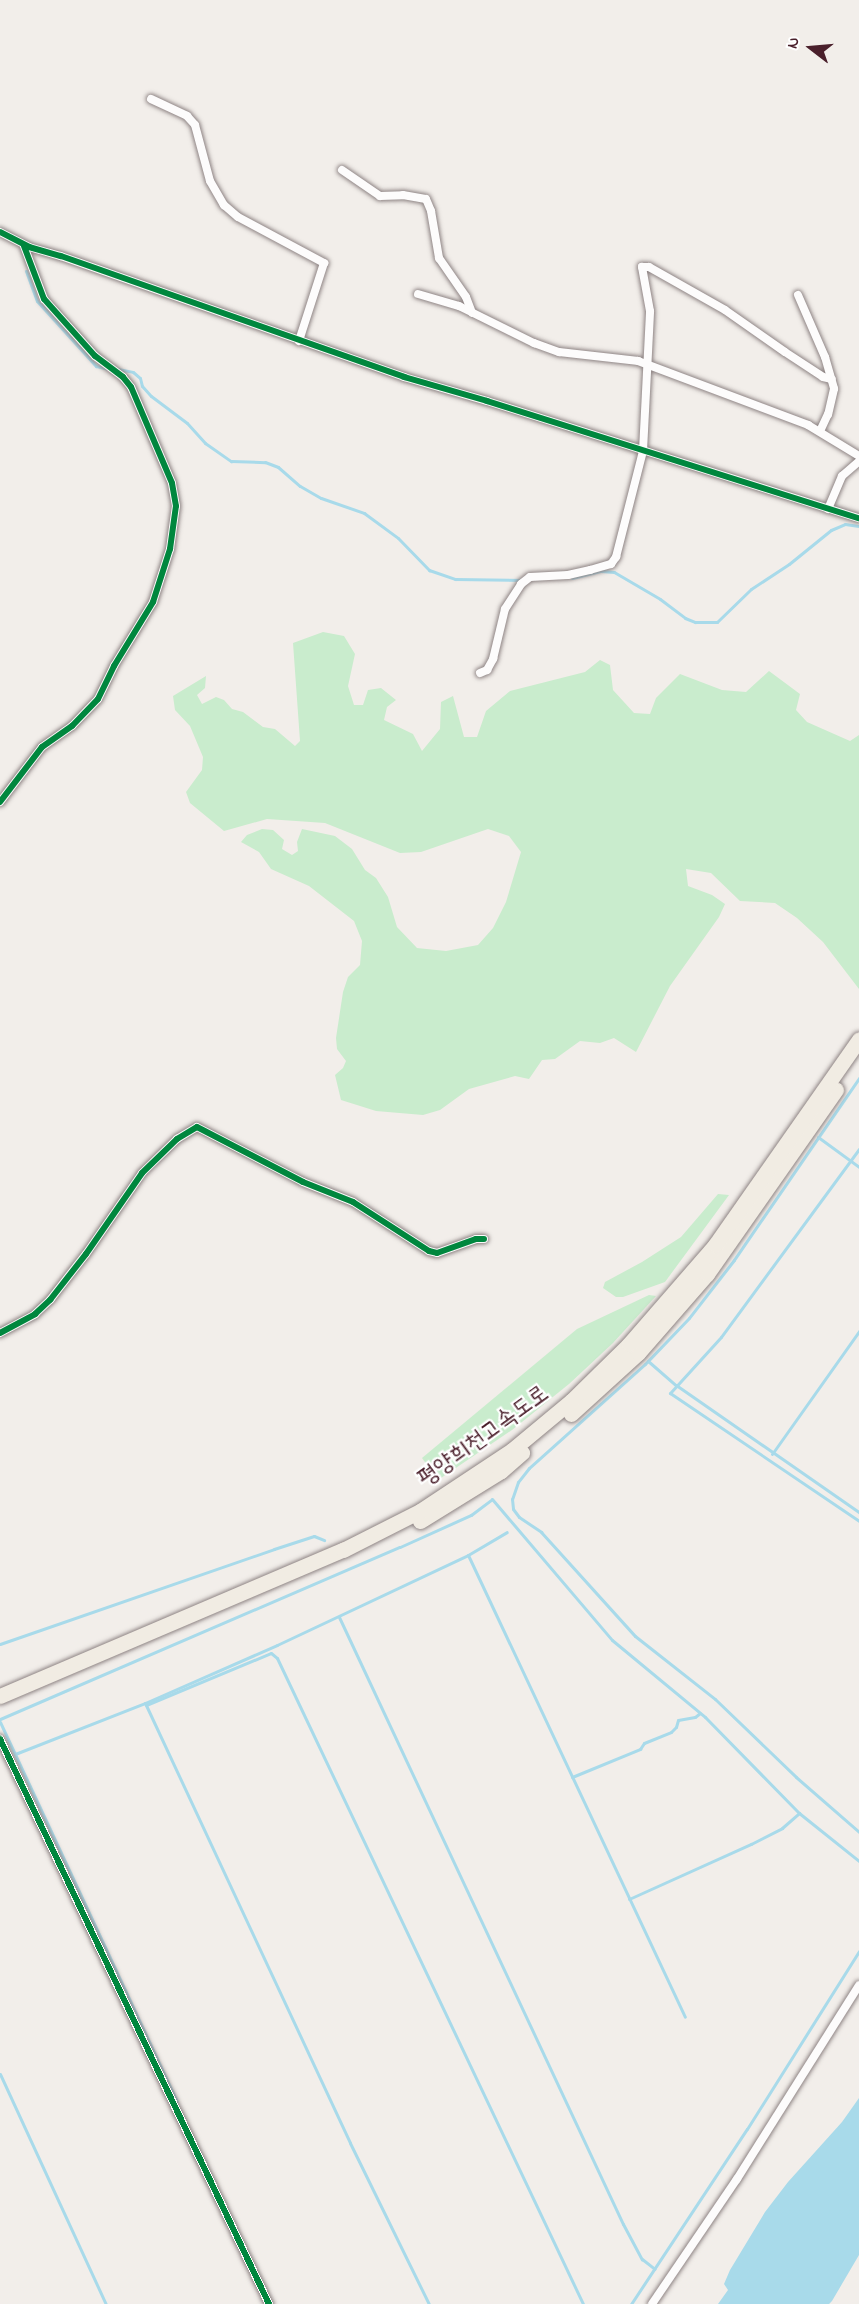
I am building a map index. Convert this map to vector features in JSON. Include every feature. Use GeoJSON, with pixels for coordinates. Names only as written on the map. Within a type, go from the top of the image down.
{"type":"FeatureCollection","features":[{"type":"Feature","properties":{"kind":"highway","name":"평양희천고속도로"},"geometry":{"type":"LineString","coordinates":[[0,1696],[343,1550],[420,1511],[512,1450],[571,1401],[629,1344],[715,1245],[859,1039]]}},
{"type":"Feature","properties":{"kind":"highway","name":"평양희천고속도로"},"geometry":{"type":"LineString","coordinates":[[0,1707],[374,1544],[434,1515],[501,1471],[578,1409],[638,1353],[700,1282],[859,1056]]}},
{"type":"Feature","properties":{"kind":"street"},"geometry":{"type":"LineString","coordinates":[[151,99],[187,117],[195,125],[210,181],[224,205],[238,217],[324,263],[299,341]]}},
{"type":"Feature","properties":{"kind":"street"},"geometry":{"type":"LineString","coordinates":[[342,170],[380,196],[403,195],[426,199],[431,211],[439,258],[466,297],[472,313]]}},
{"type":"Feature","properties":{"kind":"street"},"geometry":{"type":"LineString","coordinates":[[0,232],[24,246],[61,256],[404,377],[859,518]]}},
{"type":"Feature","properties":{"kind":"street"},"geometry":{"type":"LineString","coordinates":[[0,802],[42,747],[72,726],[98,699],[114,666],[153,602],[170,549],[176,506],[172,483],[131,387],[123,377],[95,356],[44,299],[24,246]]}},
{"type":"Feature","properties":{"kind":"street"},"geometry":{"type":"LineString","coordinates":[[480,673],[487,670],[493,660],[505,609],[525,580],[530,577],[568,575],[611,564],[616,558],[643,451],[650,311],[642,267],[649,267],[725,310],[822,377],[832,379]]}},
{"type":"Feature","properties":{"kind":"street"},"geometry":{"type":"LineString","coordinates":[[418,294],[472,313],[534,343],[559,352],[629,359],[820,431],[859,456]]}},
{"type":"Feature","properties":{"kind":"street"},"geometry":{"type":"LineString","coordinates":[[798,295],[832,379],[833,397],[820,431]]}},
{"type":"Feature","properties":{"kind":"street"},"geometry":{"type":"LineString","coordinates":[[828,509],[842,476],[859,461]]}},
{"type":"Feature","properties":{"kind":"street"},"geometry":{"type":"LineString","coordinates":[[0,1333],[35,1314],[50,1300],[142,1173],[177,1139],[196,1127],[303,1182],[369,1210],[429,1251],[437,1253],[476,1239],[484,1239]]}},
{"type":"Feature","properties":{"kind":"street"},"geometry":{"type":"LineString","coordinates":[[0,1739],[268,2304]]}},
{"type":"Feature","properties":{"kind":"street"},"geometry":{"type":"LineString","coordinates":[[652,2304],[737,2179],[859,1985]]}},
{"type":"Feature","properties":{"kind":"green space"},"geometry":{"type":"Polygon","coordinates":[[[323,632],[344,636],[355,654],[348,686],[354,705],[363,705],[368,690],[381,688],[396,700],[387,707],[384,720],[413,734],[422,751],[440,729],[441,702],[453,696],[464,737],[477,737],[486,711],[510,691],[585,672],[600,660],[610,665],[613,690],[634,713],[650,714],[656,698],[680,674],[722,690],[746,692],[769,671],[800,694],[796,710],[807,722],[850,741],[859,735],[859,989],[823,942],[797,918],[775,903],[740,901],[711,873],[686,869],[688,886],[712,895],[725,904],[719,917],[670,986],[636,1052],[614,1038],[600,1043],[580,1041],[555,1059],[542,1060],[529,1079],[515,1076],[469,1089],[440,1110],[423,1115],[376,1111],[341,1100],[335,1075],[343,1068],[346,1061],[337,1049],[336,1038],[343,992],[348,977],[360,965],[362,941],[354,921],[309,886],[271,869],[259,852],[241,842],[247,835],[262,829],[273,830],[284,840],[282,849],[292,855],[298,851],[297,842],[302,829],[335,836],[352,849],[365,870],[376,878],[388,897],[397,927],[417,948],[446,951],[478,945],[493,928],[506,902],[521,852],[509,836],[488,829],[421,852],[400,853],[325,823],[267,819],[224,831],[190,803],[186,792],[202,770],[203,757],[190,726],[175,710],[173,696],[206,676],[205,688],[197,695],[202,704],[216,697],[224,700],[232,709],[243,712],[263,727],[275,729],[295,746],[300,741],[293,643],[323,632]]]}},
{"type":"Feature","properties":{"kind":"green space"},"geometry":{"type":"Polygon","coordinates":[[[718,1194],[729,1195],[665,1282],[623,1297],[616,1297],[603,1288],[605,1282],[681,1237],[718,1194]]]}},
{"type":"Feature","properties":{"kind":"green space"},"geometry":{"type":"Polygon","coordinates":[[[649,1295],[656,1296],[613,1343],[569,1384],[512,1430],[438,1480],[422,1458],[577,1329],[649,1295]]]}},
{"type":"Feature","properties":{"kind":"water"},"geometry":{"type":"Polygon","coordinates":[[[859,2098],[859,2255],[832,2301],[829,2304],[718,2304],[728,2290],[724,2284],[730,2270],[765,2212],[788,2182],[842,2122],[859,2098]]]}},
{"type":"Feature","properties":{"kind":"waterway"},"geometry":{"type":"LineString","coordinates":[[26,271],[37,301],[96,366],[109,369]]}},
{"type":"Feature","properties":{"kind":"waterway"},"geometry":{"type":"LineString","coordinates":[[118,369],[133,372],[140,378],[142,386],[151,396],[187,423],[205,443],[231,461],[265,462],[278,467],[300,486],[321,498],[364,513],[398,538],[429,570],[455,579],[523,580]]}},
{"type":"Feature","properties":{"kind":"waterway"},"geometry":{"type":"LineString","coordinates":[[572,578],[601,571],[614,572],[660,599],[685,618],[695,622],[717,622],[751,589],[789,564],[831,530],[845,524],[859,526]]}},
{"type":"Feature","properties":{"kind":"waterway"},"geometry":{"type":"LineString","coordinates":[[859,1078],[734,1260],[689,1318],[645,1364],[529,1468],[518,1482],[512,1499],[513,1509],[519,1517],[541,1532],[635,1636],[715,1699],[796,1777],[859,1832]]}},
{"type":"Feature","properties":{"kind":"waterway"},"geometry":{"type":"LineString","coordinates":[[818,1137],[859,1167]]}},
{"type":"Feature","properties":{"kind":"waterway"},"geometry":{"type":"LineString","coordinates":[[859,1149],[721,1337],[670,1393],[859,1521]]}},
{"type":"Feature","properties":{"kind":"waterway"},"geometry":{"type":"LineString","coordinates":[[772,1454],[859,1331]]}},
{"type":"Feature","properties":{"kind":"waterway"},"geometry":{"type":"LineString","coordinates":[[648,1361],[676,1385],[859,1512]]}},
{"type":"Feature","properties":{"kind":"waterway"},"geometry":{"type":"LineString","coordinates":[[0,1719],[400,1547],[471,1515],[492,1499],[612,1640],[705,1717],[799,1813],[859,1861]]}},
{"type":"Feature","properties":{"kind":"waterway"},"geometry":{"type":"LineString","coordinates":[[15,1754],[145,1703],[277,1645],[468,1555],[507,1532]]}},
{"type":"Feature","properties":{"kind":"waterway"},"geometry":{"type":"LineString","coordinates":[[0,1644],[314,1536],[324,1540]]}},
{"type":"Feature","properties":{"kind":"waterway"},"geometry":{"type":"LineString","coordinates":[[468,1555],[685,2017]]}},
{"type":"Feature","properties":{"kind":"waterway"},"geometry":{"type":"LineString","coordinates":[[339,1617],[623,2224],[642,2259],[655,2269]]}},
{"type":"Feature","properties":{"kind":"waterway"},"geometry":{"type":"LineString","coordinates":[[146,1705],[271,1653],[277,1658],[583,2304]]}},
{"type":"Feature","properties":{"kind":"waterway"},"geometry":{"type":"LineString","coordinates":[[145,1703],[350,2143],[429,2304]]}},
{"type":"Feature","properties":{"kind":"waterway"},"geometry":{"type":"LineString","coordinates":[[572,1777],[640,1749],[644,1743],[671,1732],[678,1720],[695,1717],[700,1713]]}},
{"type":"Feature","properties":{"kind":"waterway"},"geometry":{"type":"LineString","coordinates":[[0,1722],[177,2101]]}},
{"type":"Feature","properties":{"kind":"waterway"},"geometry":{"type":"LineString","coordinates":[[629,1899],[751,1844],[782,1828],[799,1813]]}},
{"type":"Feature","properties":{"kind":"waterway"},"geometry":{"type":"LineString","coordinates":[[631,2304],[747,2129],[859,1951]]}},
{"type":"Feature","properties":{"kind":"waterway"},"geometry":{"type":"LineString","coordinates":[[0,2074],[106,2304]]}},
{"type":"Feature","properties":{"kind":"cycle path"},"geometry":{"type":"LineString","coordinates":[[0,232],[29,247],[61,256],[404,377],[859,518]]}},
{"type":"Feature","properties":{"kind":"cycle path"},"geometry":{"type":"LineString","coordinates":[[0,802],[42,747],[72,726],[98,699],[114,666],[153,602],[170,549],[176,506],[172,483],[131,387],[123,377],[95,356],[44,299],[24,246]]}},
{"type":"Feature","properties":{"kind":"cycle path"},"geometry":{"type":"LineString","coordinates":[[0,1333],[35,1314],[50,1300],[86,1254],[142,1173],[177,1139],[197,1127],[303,1182],[353,1202],[429,1251],[437,1253],[476,1239],[484,1239]]}},
{"type":"Feature","properties":{"kind":"cycle path"},"geometry":{"type":"LineString","coordinates":[[0,1739],[269,2304]]}}]}
